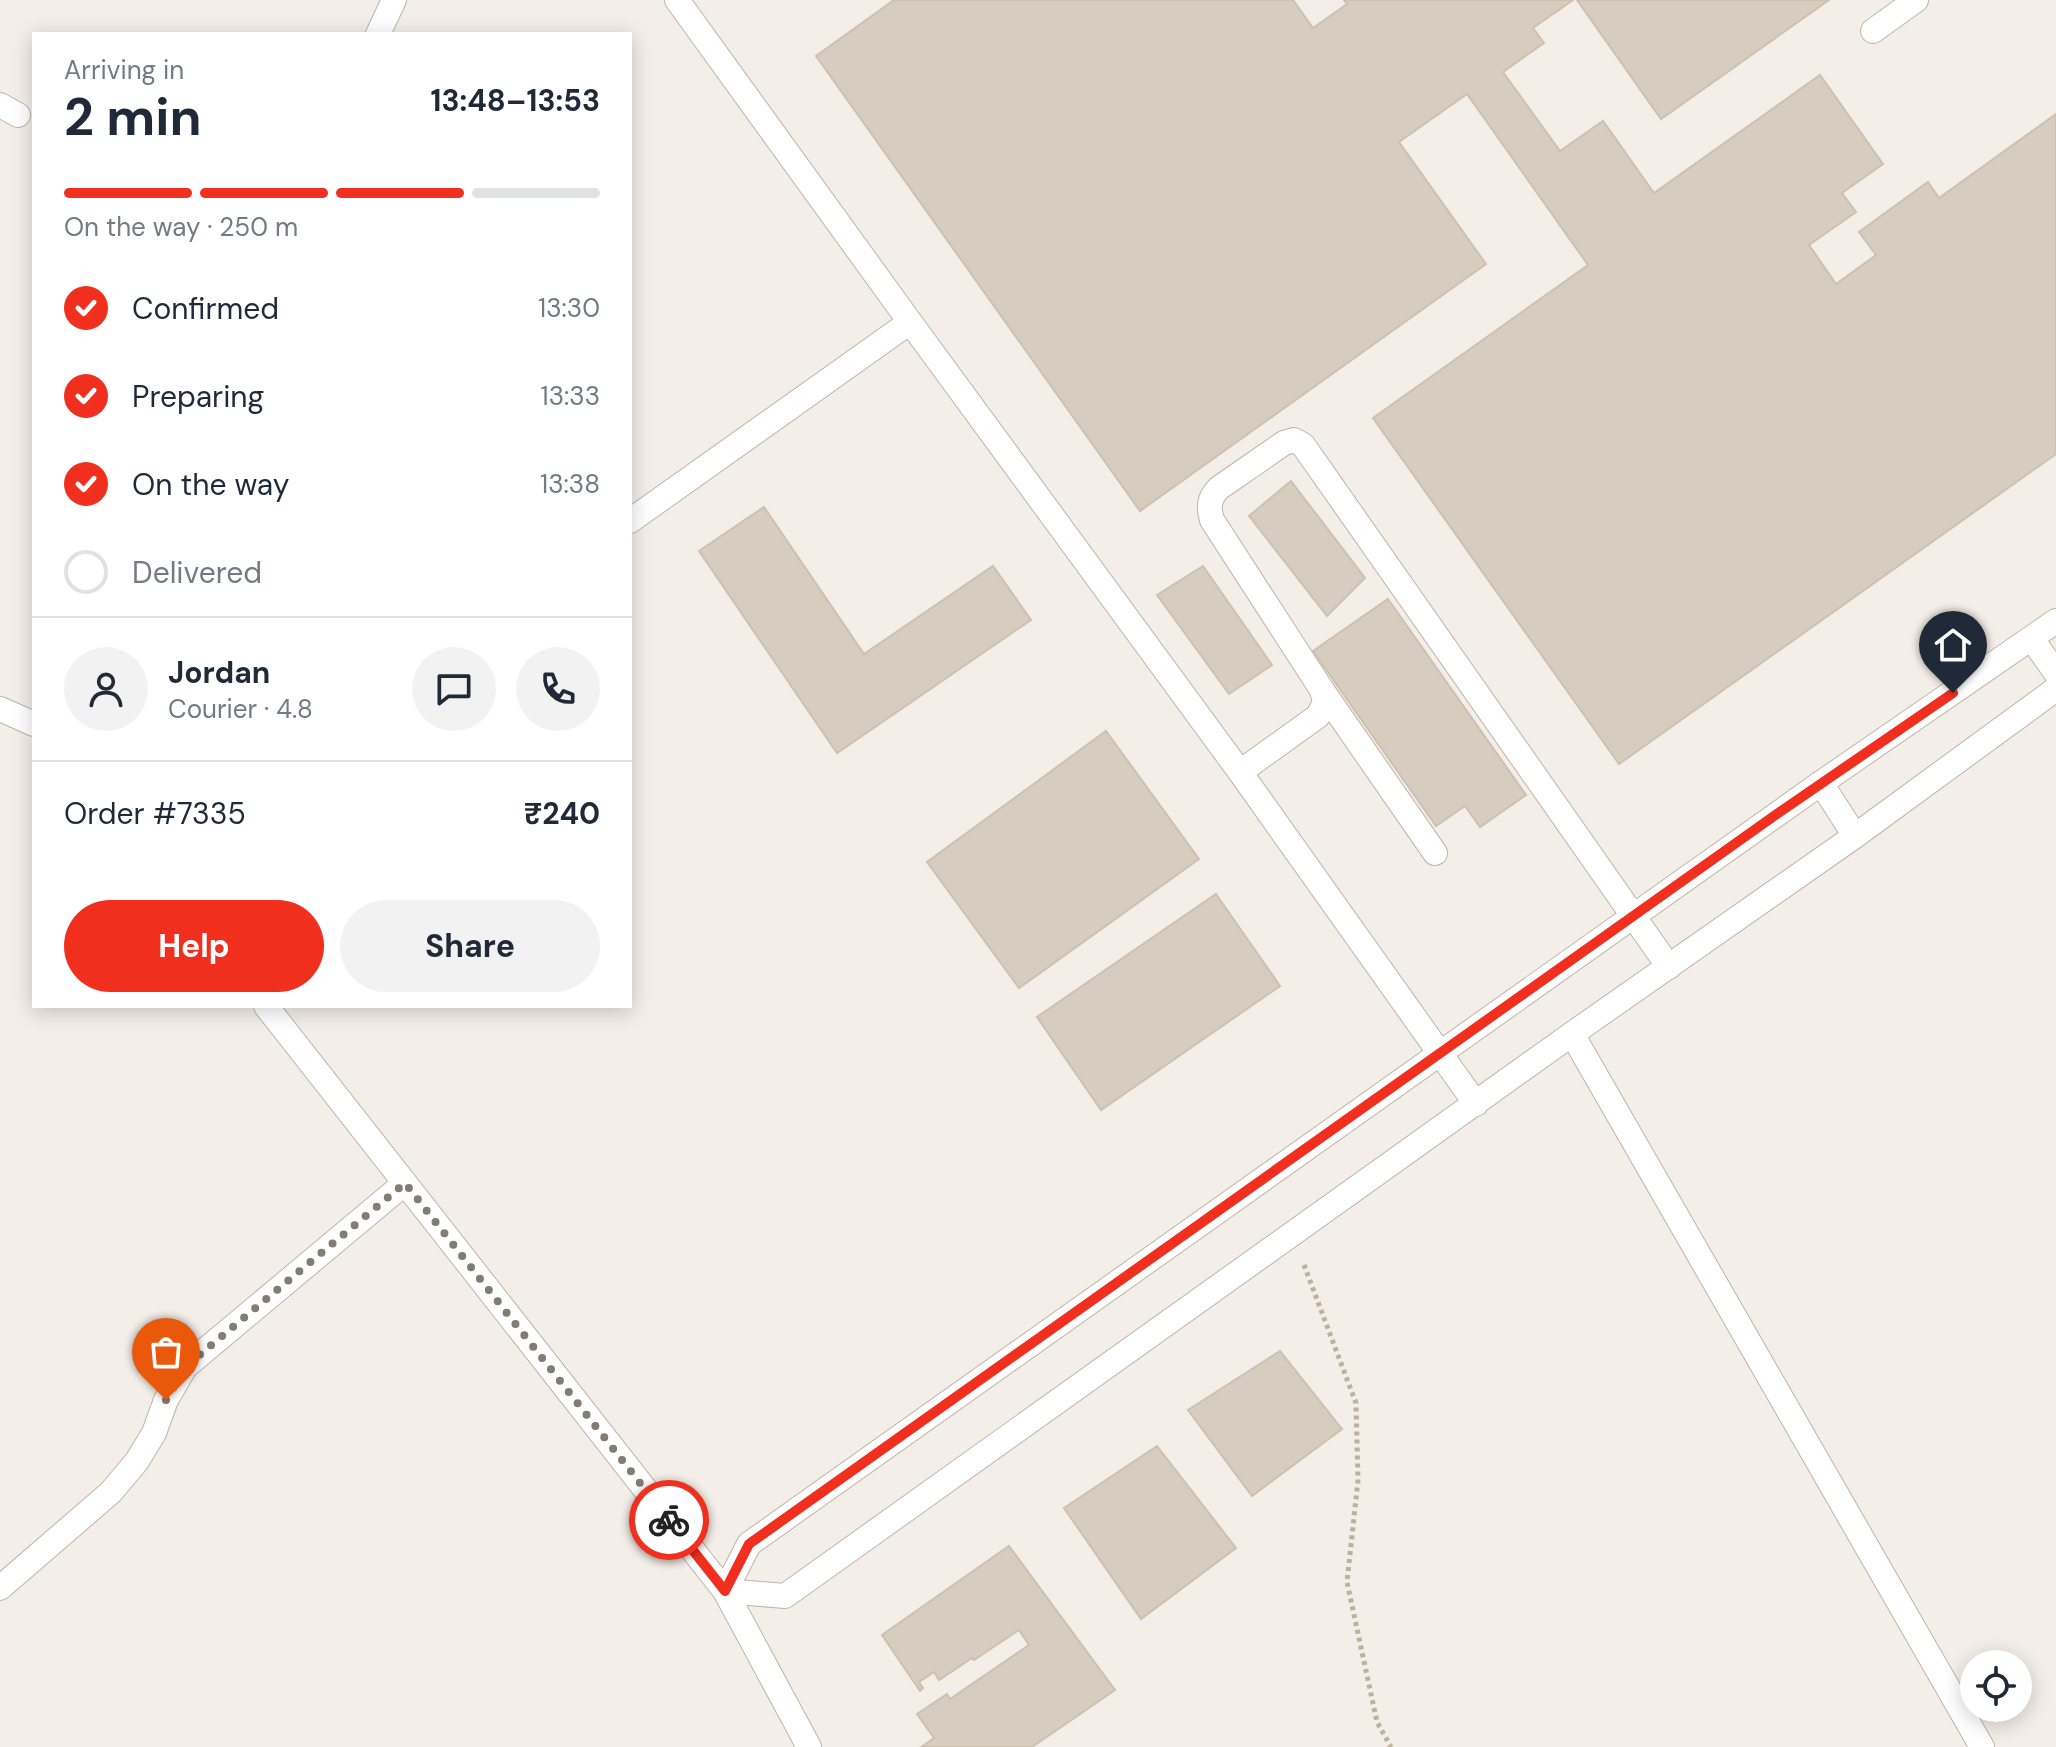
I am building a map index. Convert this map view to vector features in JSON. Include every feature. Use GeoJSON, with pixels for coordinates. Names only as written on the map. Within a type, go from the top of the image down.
{"type":"FeatureCollection","features":[{"type":"Feature","properties":{"kind":"lane"},"geometry":{"type":"LineString","coordinates":[[379,32],[394,0]]}},
{"type":"Feature","properties":{"kind":"lane"},"geometry":{"type":"LineString","coordinates":[[677,0],[1240,772],[1476,1104]]}},
{"type":"Feature","properties":{"kind":"lane"},"geometry":{"type":"LineString","coordinates":[[1873,31],[1916,0]]}},
{"type":"Feature","properties":{"kind":"lane"},"geometry":{"type":"LineString","coordinates":[[632,520],[910,322]]}},
{"type":"Feature","properties":{"kind":"lane"},"geometry":{"type":"LineString","coordinates":[[1435,853],[1322,690],[1212,520],[1209,503],[1213,494],[1284,443],[1294,440],[1303,445],[1669,967]]}},
{"type":"Feature","properties":{"kind":"lane"},"geometry":{"type":"LineString","coordinates":[[725,1591],[749,1544],[1821,783],[2056,621]]}},
{"type":"Feature","properties":{"kind":"lane"},"geometry":{"type":"LineString","coordinates":[[2032,639],[2056,673]]}},
{"type":"Feature","properties":{"kind":"lane"},"geometry":{"type":"LineString","coordinates":[[725,1591],[785,1596],[1572,1034],[1855,836],[2056,689]]}},
{"type":"Feature","properties":{"kind":"lane"},"geometry":{"type":"LineString","coordinates":[[1240,772],[1318,716],[1325,703],[1322,690]]}},
{"type":"Feature","properties":{"kind":"lane"},"geometry":{"type":"LineString","coordinates":[[0,709],[32,723]]}},
{"type":"Feature","properties":{"kind":"lane"},"geometry":{"type":"LineString","coordinates":[[1821,783],[1855,836]]}},
{"type":"Feature","properties":{"kind":"lane"},"geometry":{"type":"LineString","coordinates":[[268,1008],[725,1591],[809,1747]]}},
{"type":"Feature","properties":{"kind":"lane"},"geometry":{"type":"LineString","coordinates":[[1572,1034],[1982,1747]]}},
{"type":"Feature","properties":{"kind":"lane"},"geometry":{"type":"LineString","coordinates":[[0,1588],[111,1492],[137,1461],[154,1433],[166,1400],[185,1367],[405,1183]]}},
{"type":"Feature","properties":{"kind":"path"},"geometry":{"type":"LineString","coordinates":[[1293,1234],[1356,1403],[1358,1480],[1347,1582],[1377,1722],[1391,1747]]}},
{"type":"Feature","properties":{"kind":"building"},"geometry":{"type":"Polygon","coordinates":[[[894,0],[1293,0],[1313,28],[1347,4],[1344,0],[1573,0],[1533,28],[1544,43],[1503,72],[1560,151],[1603,121],[1654,193],[1820,75],[1883,164],[1842,193],[1856,212],[1809,245],[1836,284],[1876,255],[1859,232],[1928,182],[1939,198],[2056,114],[2056,454],[1619,764],[1373,418],[1588,265],[1467,94],[1399,142],[1486,264],[1140,511],[816,56],[894,0]]]}},
{"type":"Feature","properties":{"kind":"building"},"geometry":{"type":"Polygon","coordinates":[[[1577,0],[1829,0],[1661,119],[1577,0]]]}},
{"type":"Feature","properties":{"kind":"building"},"geometry":{"type":"Polygon","coordinates":[[[1291,481],[1365,578],[1327,616],[1249,516],[1291,481]]]}},
{"type":"Feature","properties":{"kind":"building"},"geometry":{"type":"Polygon","coordinates":[[[764,507],[864,654],[993,566],[1031,620],[837,753],[699,551],[764,507]]]}},
{"type":"Feature","properties":{"kind":"building"},"geometry":{"type":"Polygon","coordinates":[[[1203,566],[1272,665],[1229,694],[1157,595],[1203,566]]]}},
{"type":"Feature","properties":{"kind":"building"},"geometry":{"type":"Polygon","coordinates":[[[1388,599],[1526,795],[1480,827],[1465,806],[1436,826],[1313,651],[1388,599]]]}},
{"type":"Feature","properties":{"kind":"building"},"geometry":{"type":"Polygon","coordinates":[[[1106,731],[1199,859],[1019,988],[927,862],[1106,731]]]}},
{"type":"Feature","properties":{"kind":"building"},"geometry":{"type":"Polygon","coordinates":[[[1216,894],[1280,986],[1101,1110],[1037,1017],[1216,894]]]}},
{"type":"Feature","properties":{"kind":"building"},"geometry":{"type":"Polygon","coordinates":[[[1280,1351],[1342,1429],[1252,1496],[1188,1410],[1280,1351]]]}},
{"type":"Feature","properties":{"kind":"building"},"geometry":{"type":"Polygon","coordinates":[[[1157,1446],[1236,1548],[1141,1619],[1064,1508],[1157,1446]]]}},
{"type":"Feature","properties":{"kind":"building"},"geometry":{"type":"Polygon","coordinates":[[[1009,1546],[1115,1690],[1032,1747],[921,1747],[934,1738],[917,1714],[947,1694],[950,1699],[1029,1645],[1019,1630],[939,1680],[934,1672],[919,1682],[923,1688],[920,1691],[882,1635],[1009,1546]]]}},
{"type":"Feature","properties":{"kind":"way so far"},"geometry":{"type":"LineString","coordinates":[[166,1400],[185,1367],[405,1183],[669,1520]]}},
{"type":"Feature","properties":{"kind":"route"},"geometry":{"type":"LineString","coordinates":[[669,1520],[725,1591],[749,1544],[1774,816],[1953,693]]}}]}
